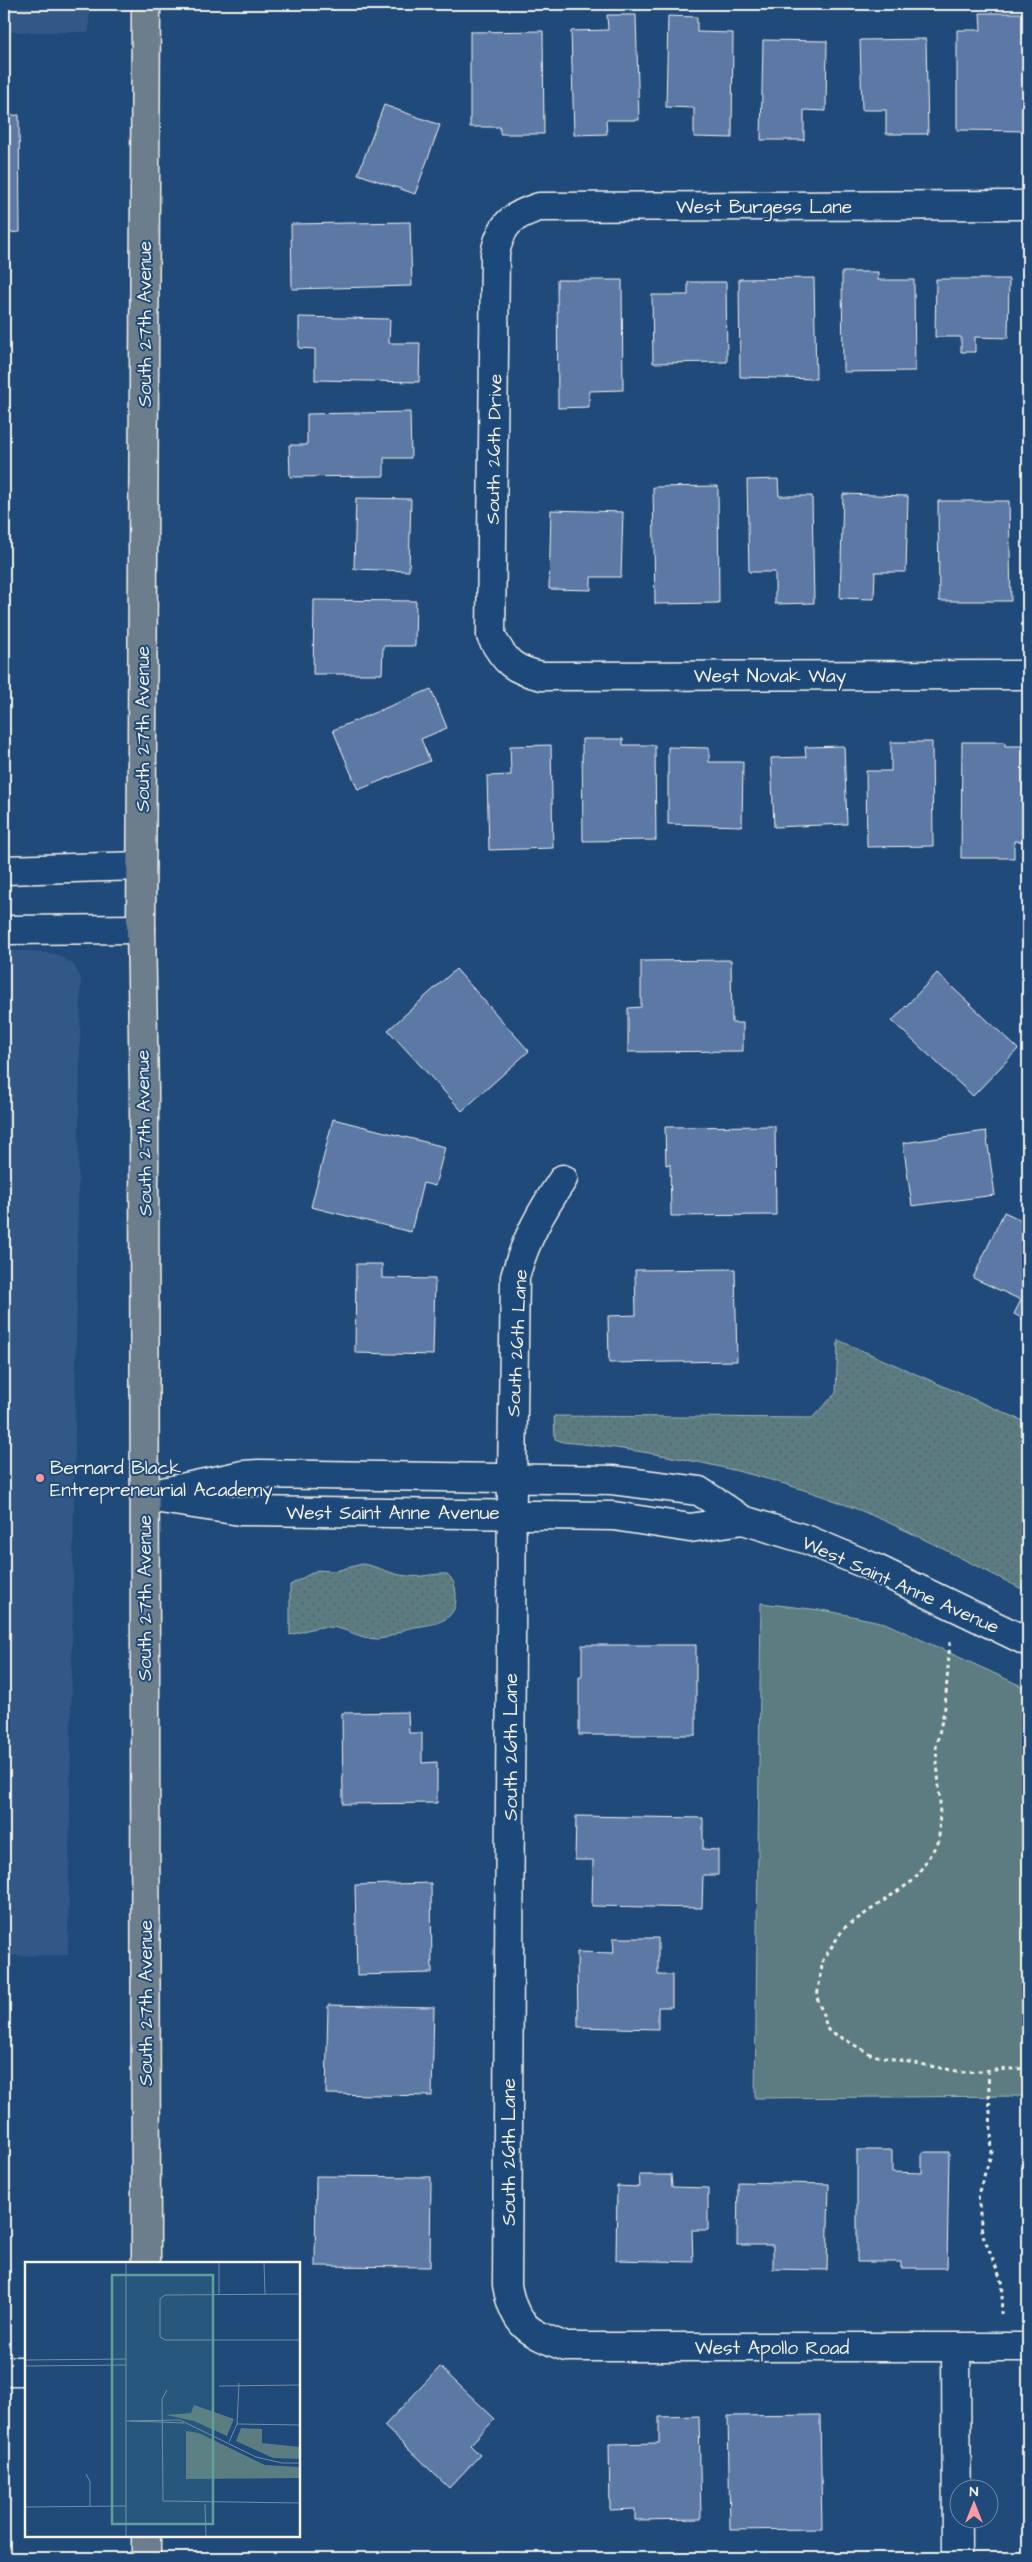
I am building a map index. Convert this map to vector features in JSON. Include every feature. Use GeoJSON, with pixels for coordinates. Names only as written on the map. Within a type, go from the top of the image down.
{"type":"FeatureCollection","features":[{"type":"Feature","properties":{"kind":"main road","name":"South 27th Avenue"},"geometry":{"type":"LineString","coordinates":[[146,4],[141,866],[144,1089],[146,2262]]}},
{"type":"Feature","properties":{"kind":"main road"},"geometry":{"type":"LineString","coordinates":[[146,2537],[146,2558]]}},
{"type":"Feature","properties":{"kind":"street","name":"West Burgess Lane"},"geometry":{"type":"LineString","coordinates":[[505,225],[518,214],[539,207],[1028,205]]}},
{"type":"Feature","properties":{"kind":"street","name":"South 26th Drive"},"geometry":{"type":"LineString","coordinates":[[505,225],[498,240],[495,254],[491,636],[500,652],[514,668]]}},
{"type":"Feature","properties":{"kind":"street","name":"West Novak Way"},"geometry":{"type":"LineString","coordinates":[[514,668],[542,676],[1028,675]]}},
{"type":"Feature","properties":{"kind":"street"},"geometry":{"type":"LineString","coordinates":[[4,870],[141,866]]}},
{"type":"Feature","properties":{"kind":"street"},"geometry":{"type":"LineString","coordinates":[[4,930],[141,929]]}},
{"type":"Feature","properties":{"kind":"street","name":"South 26th Lane"},"geometry":{"type":"LineString","coordinates":[[521,2324],[511,2307],[507,2285],[515,1277],[523,1249],[536,1221],[563,1179]]}},
{"type":"Feature","properties":{"kind":"street","name":"West Saint Anne Avenue"},"geometry":{"type":"LineString","coordinates":[[144,1496],[243,1474],[612,1480],[699,1491],[744,1520],[808,1540],[851,1558],[1028,1642]]}},
{"type":"Feature","properties":{"kind":"street","name":"West Saint Anne Avenue"},"geometry":{"type":"LineString","coordinates":[[144,1496],[240,1512],[512,1513],[614,1516],[690,1528],[744,1520]]}},
{"type":"Feature","properties":{"kind":"street","name":"West Apollo Road"},"geometry":{"type":"LineString","coordinates":[[521,2324],[539,2337],[566,2347],[1028,2347]]}},
{"type":"Feature","properties":{"kind":"street"},"geometry":{"type":"LineString","coordinates":[[956,2347],[957,2558]]}},
{"type":"Feature","properties":{"kind":"street"},"geometry":{"type":"LineString","coordinates":[[4,2371],[25,2371]]}},
{"type":"Feature","properties":{"kind":"path"},"geometry":{"type":"LineString","coordinates":[[952,1606],[945,1706],[936,1746],[940,1801],[938,1841],[914,1880],[844,1928],[823,1960],[817,1997],[828,2030],[872,2055],[962,2072],[1028,2068]]}},
{"type":"Feature","properties":{"kind":"path"},"geometry":{"type":"LineString","coordinates":[[988,2070],[992,2152],[978,2194],[982,2233],[1002,2284],[999,2347]]}},
{"type":"Feature","properties":{"kind":"shaded area"},"geometry":{"type":"Polygon","coordinates":[[[4,4],[90,4],[89,32],[4,32],[4,4]]]}},
{"type":"Feature","properties":{"kind":"shaded area","name":"Bernard Black Entrepreneurial Academy"},"geometry":{"type":"Polygon","coordinates":[[[4,951],[34,951],[56,954],[73,964],[81,978],[68,1955],[4,1956],[4,951]]]}},
{"type":"Feature","properties":{"kind":"green space"},"geometry":{"type":"Polygon","coordinates":[[[838,1340],[1028,1423],[1028,1592],[885,1521],[803,1490],[702,1463],[667,1456],[563,1442],[555,1439],[554,1416],[812,1418],[836,1393],[838,1340]]]}},
{"type":"Feature","properties":{"kind":"green space"},"geometry":{"type":"Polygon","coordinates":[[[362,1564],[402,1575],[447,1574],[452,1579],[455,1588],[455,1607],[445,1619],[430,1625],[406,1629],[381,1639],[365,1637],[328,1627],[314,1628],[290,1635],[290,1585],[317,1570],[335,1571],[362,1564]]]}},
{"type":"Feature","properties":{"kind":"green space"},"geometry":{"type":"Polygon","coordinates":[[[761,1603],[828,1611],[885,1623],[1028,1689],[1028,2096],[755,2098],[761,1603]]]}},
{"type":"Feature","properties":{"kind":"building"},"geometry":{"type":"Polygon","coordinates":[[[980,13],[1028,13],[1028,131],[957,130],[957,30],[981,30],[980,13]]]}},
{"type":"Feature","properties":{"kind":"building"},"geometry":{"type":"Polygon","coordinates":[[[607,15],[636,15],[639,120],[606,120],[607,134],[574,135],[571,31],[608,30],[607,15]]]}},
{"type":"Feature","properties":{"kind":"building"},"geometry":{"type":"Polygon","coordinates":[[[668,16],[697,17],[697,32],[733,33],[732,138],[694,137],[694,108],[666,107],[668,16]]]}},
{"type":"Feature","properties":{"kind":"building"},"geometry":{"type":"Polygon","coordinates":[[[543,31],[544,134],[500,134],[500,127],[470,127],[470,32],[543,31]]]}},
{"type":"Feature","properties":{"kind":"building"},"geometry":{"type":"Polygon","coordinates":[[[926,39],[928,134],[886,134],[886,110],[862,110],[860,40],[926,39]]]}},
{"type":"Feature","properties":{"kind":"building"},"geometry":{"type":"Polygon","coordinates":[[[763,40],[827,41],[826,111],[804,110],[804,140],[761,140],[763,40]]]}},
{"type":"Feature","properties":{"kind":"building"},"geometry":{"type":"Polygon","coordinates":[[[384,105],[440,125],[415,194],[358,174],[384,105]]]}},
{"type":"Feature","properties":{"kind":"building"},"geometry":{"type":"Polygon","coordinates":[[[19,115],[20,232],[4,233],[4,116],[19,115]]]}},
{"type":"Feature","properties":{"kind":"building"},"geometry":{"type":"Polygon","coordinates":[[[410,222],[412,286],[292,289],[291,224],[410,222]]]}},
{"type":"Feature","properties":{"kind":"building"},"geometry":{"type":"Polygon","coordinates":[[[842,272],[878,272],[878,280],[914,280],[915,371],[843,372],[842,272]]]}},
{"type":"Feature","properties":{"kind":"building"},"geometry":{"type":"Polygon","coordinates":[[[814,278],[816,379],[740,377],[739,279],[814,278]]]}},
{"type":"Feature","properties":{"kind":"building"},"geometry":{"type":"Polygon","coordinates":[[[936,279],[1009,279],[1008,338],[975,337],[975,352],[961,352],[961,337],[935,337],[936,279]]]}},
{"type":"Feature","properties":{"kind":"building"},"geometry":{"type":"Polygon","coordinates":[[[557,280],[622,280],[623,390],[589,391],[589,407],[558,408],[557,280]]]}},
{"type":"Feature","properties":{"kind":"building"},"geometry":{"type":"Polygon","coordinates":[[[688,282],[726,282],[727,362],[653,363],[652,295],[688,295],[688,282]]]}},
{"type":"Feature","properties":{"kind":"building"},"geometry":{"type":"Polygon","coordinates":[[[299,317],[390,319],[389,343],[420,343],[419,382],[315,380],[315,349],[299,348],[299,317]]]}},
{"type":"Feature","properties":{"kind":"building"},"geometry":{"type":"Polygon","coordinates":[[[410,412],[411,458],[384,458],[384,476],[290,477],[289,445],[307,445],[307,414],[410,412]]]}},
{"type":"Feature","properties":{"kind":"building"},"geometry":{"type":"Polygon","coordinates":[[[778,479],[779,496],[812,496],[814,603],[775,604],[775,572],[749,572],[747,480],[778,479]]]}},
{"type":"Feature","properties":{"kind":"building"},"geometry":{"type":"Polygon","coordinates":[[[718,486],[719,603],[655,604],[653,487],[718,486]]]}},
{"type":"Feature","properties":{"kind":"building"},"geometry":{"type":"Polygon","coordinates":[[[843,494],[908,496],[906,572],[875,572],[874,599],[840,598],[843,494]]]}},
{"type":"Feature","properties":{"kind":"building"},"geometry":{"type":"Polygon","coordinates":[[[356,498],[411,499],[409,571],[354,569],[356,498]]]}},
{"type":"Feature","properties":{"kind":"building"},"geometry":{"type":"Polygon","coordinates":[[[938,501],[1009,501],[1011,601],[939,601],[938,501]]]}},
{"type":"Feature","properties":{"kind":"building"},"geometry":{"type":"Polygon","coordinates":[[[551,510],[623,512],[621,577],[591,577],[591,590],[549,589],[551,510]]]}},
{"type":"Feature","properties":{"kind":"building"},"geometry":{"type":"Polygon","coordinates":[[[314,600],[416,601],[415,646],[383,646],[382,674],[313,674],[314,600]]]}},
{"type":"Feature","properties":{"kind":"building"},"geometry":{"type":"Polygon","coordinates":[[[431,689],[447,728],[421,739],[430,761],[358,790],[333,730],[431,689]]]}},
{"type":"Feature","properties":{"kind":"building"},"geometry":{"type":"Polygon","coordinates":[[[582,739],[623,739],[623,745],[655,745],[656,840],[583,841],[582,739]]]}},
{"type":"Feature","properties":{"kind":"building"},"geometry":{"type":"Polygon","coordinates":[[[891,742],[932,742],[933,846],[867,847],[866,771],[891,771],[891,742]]]}},
{"type":"Feature","properties":{"kind":"building"},"geometry":{"type":"Polygon","coordinates":[[[962,742],[1005,742],[1005,746],[1028,746],[1028,842],[1014,841],[1014,858],[961,858],[962,742]]]}},
{"type":"Feature","properties":{"kind":"building"},"geometry":{"type":"Polygon","coordinates":[[[551,745],[553,848],[489,850],[487,776],[511,775],[510,746],[551,745]]]}},
{"type":"Feature","properties":{"kind":"building"},"geometry":{"type":"Polygon","coordinates":[[[844,746],[847,824],[774,827],[771,758],[806,757],[805,747],[844,746]]]}},
{"type":"Feature","properties":{"kind":"building"},"geometry":{"type":"Polygon","coordinates":[[[668,747],[709,748],[709,762],[743,762],[742,826],[668,824],[668,747]]]}},
{"type":"Feature","properties":{"kind":"building"},"geometry":{"type":"Polygon","coordinates":[[[731,960],[732,1023],[743,1023],[743,1051],[628,1052],[628,1008],[641,1007],[641,961],[731,960]]]}},
{"type":"Feature","properties":{"kind":"building"},"geometry":{"type":"Polygon","coordinates":[[[456,969],[529,1051],[462,1111],[388,1030],[456,969]]]}},
{"type":"Feature","properties":{"kind":"building"},"geometry":{"type":"Polygon","coordinates":[[[937,973],[1018,1049],[973,1096],[892,1021],[937,973]]]}},
{"type":"Feature","properties":{"kind":"building"},"geometry":{"type":"Polygon","coordinates":[[[333,1119],[445,1147],[435,1186],[423,1183],[411,1232],[311,1207],[333,1119]]]}},
{"type":"Feature","properties":{"kind":"building"},"geometry":{"type":"Polygon","coordinates":[[[775,1126],[776,1215],[671,1216],[670,1164],[666,1165],[665,1127],[775,1126]]]}},
{"type":"Feature","properties":{"kind":"building"},"geometry":{"type":"Polygon","coordinates":[[[986,1131],[995,1195],[912,1206],[903,1143],[986,1131]]]}},
{"type":"Feature","properties":{"kind":"building"},"geometry":{"type":"Polygon","coordinates":[[[1004,1212],[1028,1223],[1028,1321],[1014,1314],[1021,1300],[973,1278],[1004,1212]]]}},
{"type":"Feature","properties":{"kind":"building"},"geometry":{"type":"Polygon","coordinates":[[[356,1264],[382,1264],[382,1278],[435,1279],[433,1355],[355,1353],[356,1264]]]}},
{"type":"Feature","properties":{"kind":"building"},"geometry":{"type":"Polygon","coordinates":[[[735,1269],[737,1361],[609,1363],[608,1316],[636,1315],[635,1270],[735,1269]]]}},
{"type":"Feature","properties":{"kind":"building"},"geometry":{"type":"Polygon","coordinates":[[[582,1645],[696,1645],[696,1735],[579,1735],[579,1677],[582,1677],[582,1645]]]}},
{"type":"Feature","properties":{"kind":"building"},"geometry":{"type":"Polygon","coordinates":[[[408,1712],[409,1733],[422,1733],[422,1763],[437,1762],[437,1803],[343,1804],[342,1713],[408,1712]]]}},
{"type":"Feature","properties":{"kind":"building"},"geometry":{"type":"Polygon","coordinates":[[[576,1816],[703,1818],[703,1849],[718,1850],[718,1875],[703,1875],[702,1908],[592,1906],[593,1860],[575,1860],[576,1816]]]}},
{"type":"Feature","properties":{"kind":"building"},"geometry":{"type":"Polygon","coordinates":[[[431,1883],[432,1973],[357,1975],[355,1885],[431,1883]]]}},
{"type":"Feature","properties":{"kind":"building"},"geometry":{"type":"Polygon","coordinates":[[[613,1938],[658,1938],[658,1975],[672,1975],[672,2007],[658,2007],[658,2029],[578,2027],[577,1952],[614,1953],[613,1938]]]}},
{"type":"Feature","properties":{"kind":"building"},"geometry":{"type":"Polygon","coordinates":[[[328,2005],[434,2007],[432,2096],[326,2094],[328,2005]]]}},
{"type":"Feature","properties":{"kind":"building"},"geometry":{"type":"Polygon","coordinates":[[[857,2150],[892,2150],[892,2172],[922,2173],[922,2152],[949,2152],[947,2268],[901,2268],[901,2262],[857,2262],[857,2150]]]}},
{"type":"Feature","properties":{"kind":"building"},"geometry":{"type":"Polygon","coordinates":[[[639,2175],[671,2175],[672,2187],[708,2188],[708,2230],[692,2230],[693,2262],[616,2260],[617,2186],[640,2187],[639,2175]]]}},
{"type":"Feature","properties":{"kind":"building"},"geometry":{"type":"Polygon","coordinates":[[[316,2176],[431,2177],[430,2267],[315,2266],[316,2176]]]}},
{"type":"Feature","properties":{"kind":"building"},"geometry":{"type":"Polygon","coordinates":[[[738,2182],[829,2184],[827,2270],[773,2269],[773,2245],[737,2245],[738,2182]]]}},
{"type":"Feature","properties":{"kind":"building"},"geometry":{"type":"Polygon","coordinates":[[[440,2367],[495,2419],[470,2445],[480,2455],[449,2488],[384,2426],[440,2367]]]}},
{"type":"Feature","properties":{"kind":"building"},"geometry":{"type":"Polygon","coordinates":[[[820,2415],[822,2529],[730,2530],[728,2416],[820,2415]]]}},
{"type":"Feature","properties":{"kind":"building"},"geometry":{"type":"Polygon","coordinates":[[[699,2416],[701,2519],[635,2520],[635,2509],[610,2510],[609,2444],[659,2443],[659,2417],[699,2416]]]}},
{"type":"Feature","properties":{"kind":"place","name":"Bernard Black Entrepreneurial Academy"},"geometry":{"type":"Point","coordinates":[40,1478]}}]}
